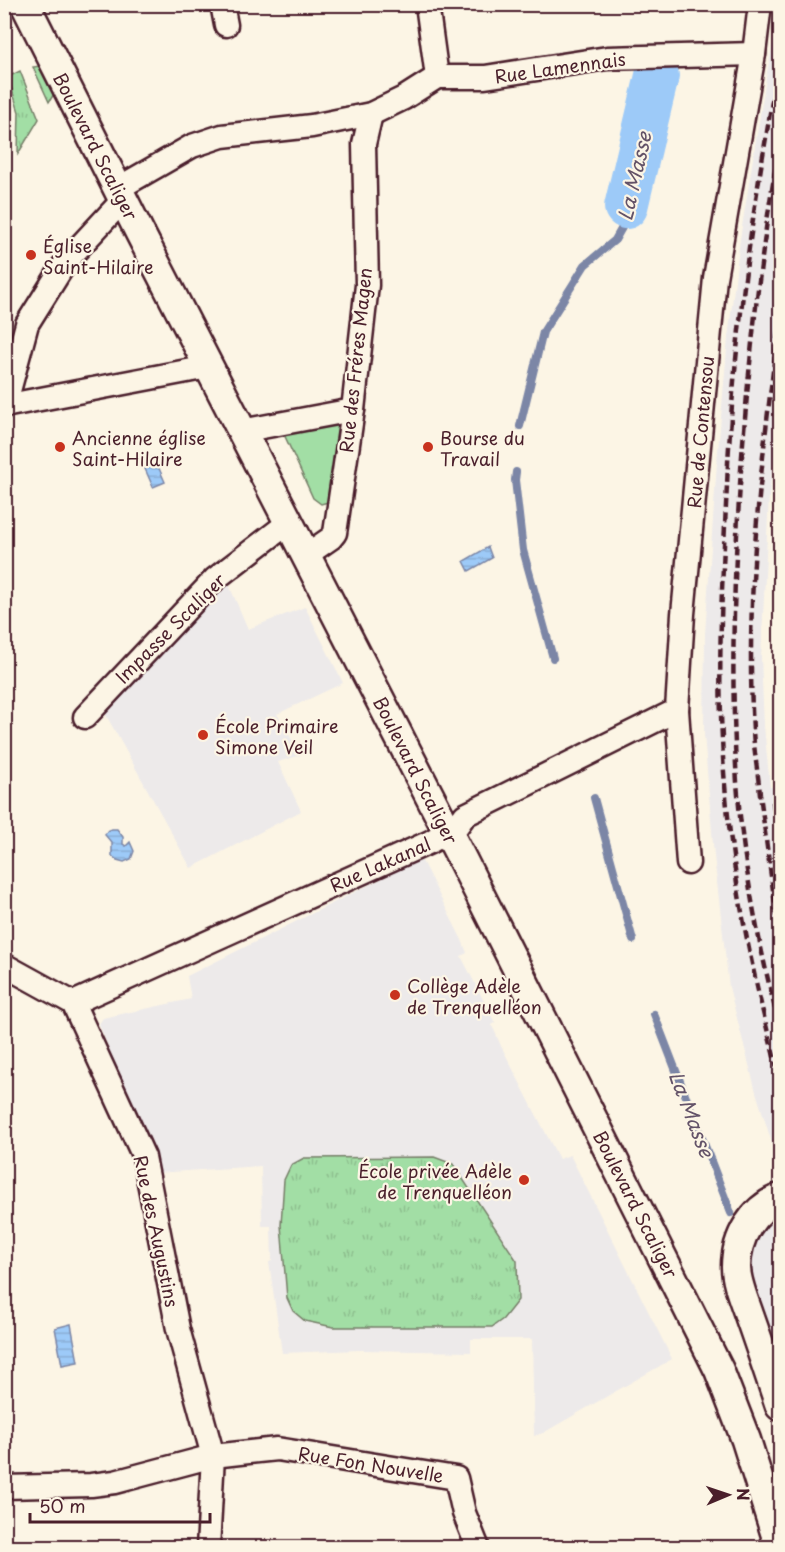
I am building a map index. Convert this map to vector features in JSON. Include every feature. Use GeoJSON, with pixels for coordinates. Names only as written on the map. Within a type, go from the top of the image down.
{"type":"FeatureCollection","features":[{"type":"Feature","properties":{"kind":"street","name":"Boulevard Scaliger"},"geometry":{"type":"LineString","coordinates":[[25,4],[719,1370],[746,1440],[780,1548]]}},
{"type":"Feature","properties":{"kind":"street"},"geometry":{"type":"LineString","coordinates":[[208,367],[5,406],[27,324],[67,260],[120,194],[192,146],[222,136],[312,126],[371,114],[404,98],[437,77],[427,4]]}},
{"type":"Feature","properties":{"kind":"street","name":"Rue de Contensou"},"geometry":{"type":"LineString","coordinates":[[688,863],[677,710],[683,614],[715,278],[754,54],[760,4]]}},
{"type":"Feature","properties":{"kind":"street","name":"Rue Lamennais"},"geometry":{"type":"LineString","coordinates":[[437,77],[485,77],[607,58],[754,54]]}},
{"type":"Feature","properties":{"kind":"street","name":"Rue des Fréres Magen"},"geometry":{"type":"LineString","coordinates":[[305,556],[331,538],[335,532],[353,410],[367,285],[364,144],[371,114]]}},
{"type":"Feature","properties":{"kind":"street"},"geometry":{"type":"LineString","coordinates":[[241,431],[353,410]]}},
{"type":"Feature","properties":{"kind":"street","name":"Impasse Scaliger"},"geometry":{"type":"LineString","coordinates":[[85,717],[215,579],[288,523]]}},
{"type":"Feature","properties":{"kind":"street","name":"Rue Lakanal"},"geometry":{"type":"LineString","coordinates":[[73,1003],[430,842],[448,833],[465,815],[677,710]]}},
{"type":"Feature","properties":{"kind":"street"},"geometry":{"type":"LineString","coordinates":[[4,965],[73,1003]]}},
{"type":"Feature","properties":{"kind":"street","name":"Rue des Augustins"},"geometry":{"type":"LineString","coordinates":[[73,1003],[144,1156],[178,1329],[213,1456],[208,1548]]}},
{"type":"Feature","properties":{"kind":"street"},"geometry":{"type":"LineString","coordinates":[[780,1197],[771,1202],[743,1233],[736,1269],[780,1406]]}},
{"type":"Feature","properties":{"kind":"street","name":"Rue Fon Nouvelle"},"geometry":{"type":"LineString","coordinates":[[213,1456],[277,1449],[456,1478],[464,1513],[478,1548]]}},
{"type":"Feature","properties":{"kind":"street"},"geometry":{"type":"LineString","coordinates":[[4,1487],[91,1485],[115,1482],[213,1456]]}},
{"type":"Feature","properties":{"kind":"shaded area"},"geometry":{"type":"Polygon","coordinates":[[[780,12],[780,407],[769,496],[761,657],[770,787],[780,786],[780,1169],[756,1092],[729,987],[714,856],[704,734],[705,634],[728,338],[740,239],[767,72],[780,12]]]}},
{"type":"Feature","properties":{"kind":"shaded area","name":"École Primaire Simone Veil"},"geometry":{"type":"Polygon","coordinates":[[[226,578],[248,629],[305,607],[343,683],[277,714],[301,755],[278,762],[301,811],[191,868],[101,706],[226,578]]]}},
{"type":"Feature","properties":{"kind":"shaded area"},"geometry":{"type":"Polygon","coordinates":[[[421,859],[462,940],[467,953],[461,956],[495,1023],[492,1025],[501,1046],[559,1159],[570,1155],[672,1359],[534,1436],[532,1339],[471,1339],[471,1352],[361,1350],[282,1353],[269,1262],[272,1261],[271,1226],[262,1226],[261,1166],[156,1173],[148,1147],[99,1024],[103,1018],[191,999],[187,976],[421,859]]]}},
{"type":"Feature","properties":{"kind":"shaded area"},"geometry":{"type":"Polygon","coordinates":[[[780,1212],[780,1371],[748,1277],[751,1241],[764,1222],[780,1212]]]}},
{"type":"Feature","properties":{"kind":"green space"},"geometry":{"type":"Polygon","coordinates":[[[40,66],[57,89],[49,102],[33,67],[40,66]]]}},
{"type":"Feature","properties":{"kind":"green space"},"geometry":{"type":"Polygon","coordinates":[[[20,71],[39,119],[18,154],[19,112],[8,77],[20,71]]]}},
{"type":"Feature","properties":{"kind":"green space"},"geometry":{"type":"Polygon","coordinates":[[[339,423],[332,495],[328,502],[321,504],[313,498],[283,432],[339,423]]]}},
{"type":"Feature","properties":{"kind":"green space"},"geometry":{"type":"Polygon","coordinates":[[[434,1157],[453,1164],[517,1261],[518,1300],[503,1319],[492,1327],[333,1327],[305,1321],[293,1311],[287,1298],[281,1225],[284,1180],[291,1165],[304,1158],[434,1157]]]}},
{"type":"Feature","properties":{"kind":"water"},"geometry":{"type":"Polygon","coordinates":[[[154,457],[165,482],[153,487],[142,462],[154,457]]]}},
{"type":"Feature","properties":{"kind":"water"},"geometry":{"type":"Polygon","coordinates":[[[488,547],[492,558],[469,571],[464,561],[488,547]]]}},
{"type":"Feature","properties":{"kind":"water"},"geometry":{"type":"Polygon","coordinates":[[[112,829],[117,829],[123,837],[123,844],[126,846],[130,842],[134,851],[131,859],[124,862],[112,856],[112,843],[105,835],[112,829]]]}},
{"type":"Feature","properties":{"kind":"water"},"geometry":{"type":"Polygon","coordinates":[[[71,1324],[78,1362],[62,1365],[55,1328],[71,1324]]]}},
{"type":"Feature","properties":{"kind":"waterway","name":"La Masse"},"geometry":{"type":"LineString","coordinates":[[626,207],[657,76]]}},
{"type":"Feature","properties":{"kind":"waterway","name":"La Masse"},"geometry":{"type":"LineString","coordinates":[[520,426],[543,332],[585,265],[615,240],[624,224],[626,207]]}},
{"type":"Feature","properties":{"kind":"waterway","name":"La Masse"},"geometry":{"type":"LineString","coordinates":[[516,472],[523,550],[553,658]]}},
{"type":"Feature","properties":{"kind":"waterway","name":"La Masse"},"geometry":{"type":"LineString","coordinates":[[594,798],[633,940]]}},
{"type":"Feature","properties":{"kind":"waterway","name":"La Masse"},"geometry":{"type":"LineString","coordinates":[[654,1014],[731,1213]]}},
{"type":"Feature","properties":{"kind":"railway"},"geometry":{"type":"LineString","coordinates":[[780,58],[757,193],[737,347],[728,463],[720,669],[725,781],[735,868],[750,953],[780,1079]]}},
{"type":"Feature","properties":{"kind":"railway"},"geometry":{"type":"LineString","coordinates":[[780,142],[762,259],[749,377],[737,538],[733,660],[737,782],[743,844],[765,967],[780,1028]]}},
{"type":"Feature","properties":{"kind":"railway"},"geometry":{"type":"LineString","coordinates":[[780,317],[761,471],[751,627],[755,754],[780,934]]}},
{"type":"Feature","properties":{"kind":"railway"},"geometry":{"type":"LineString","coordinates":[[773,802],[780,853]]}},
{"type":"Feature","properties":{"kind":"place","name":"Église Saint-Hilaire"},"geometry":{"type":"Point","coordinates":[31,255]}},
{"type":"Feature","properties":{"kind":"place","name":"Ancienne église Saint-Hilaire"},"geometry":{"type":"Point","coordinates":[60,447]}},
{"type":"Feature","properties":{"kind":"place","name":"Bourse du Travail"},"geometry":{"type":"Point","coordinates":[428,447]}},
{"type":"Feature","properties":{"kind":"place","name":"École Primaire Simone Veil"},"geometry":{"type":"Point","coordinates":[203,735]}},
{"type":"Feature","properties":{"kind":"place","name":"Collège Adèle de Trenquelléon"},"geometry":{"type":"Point","coordinates":[395,995]}},
{"type":"Feature","properties":{"kind":"place","name":"École privée Adèle de Trenquelléon"},"geometry":{"type":"Point","coordinates":[524,1180]}}]}
